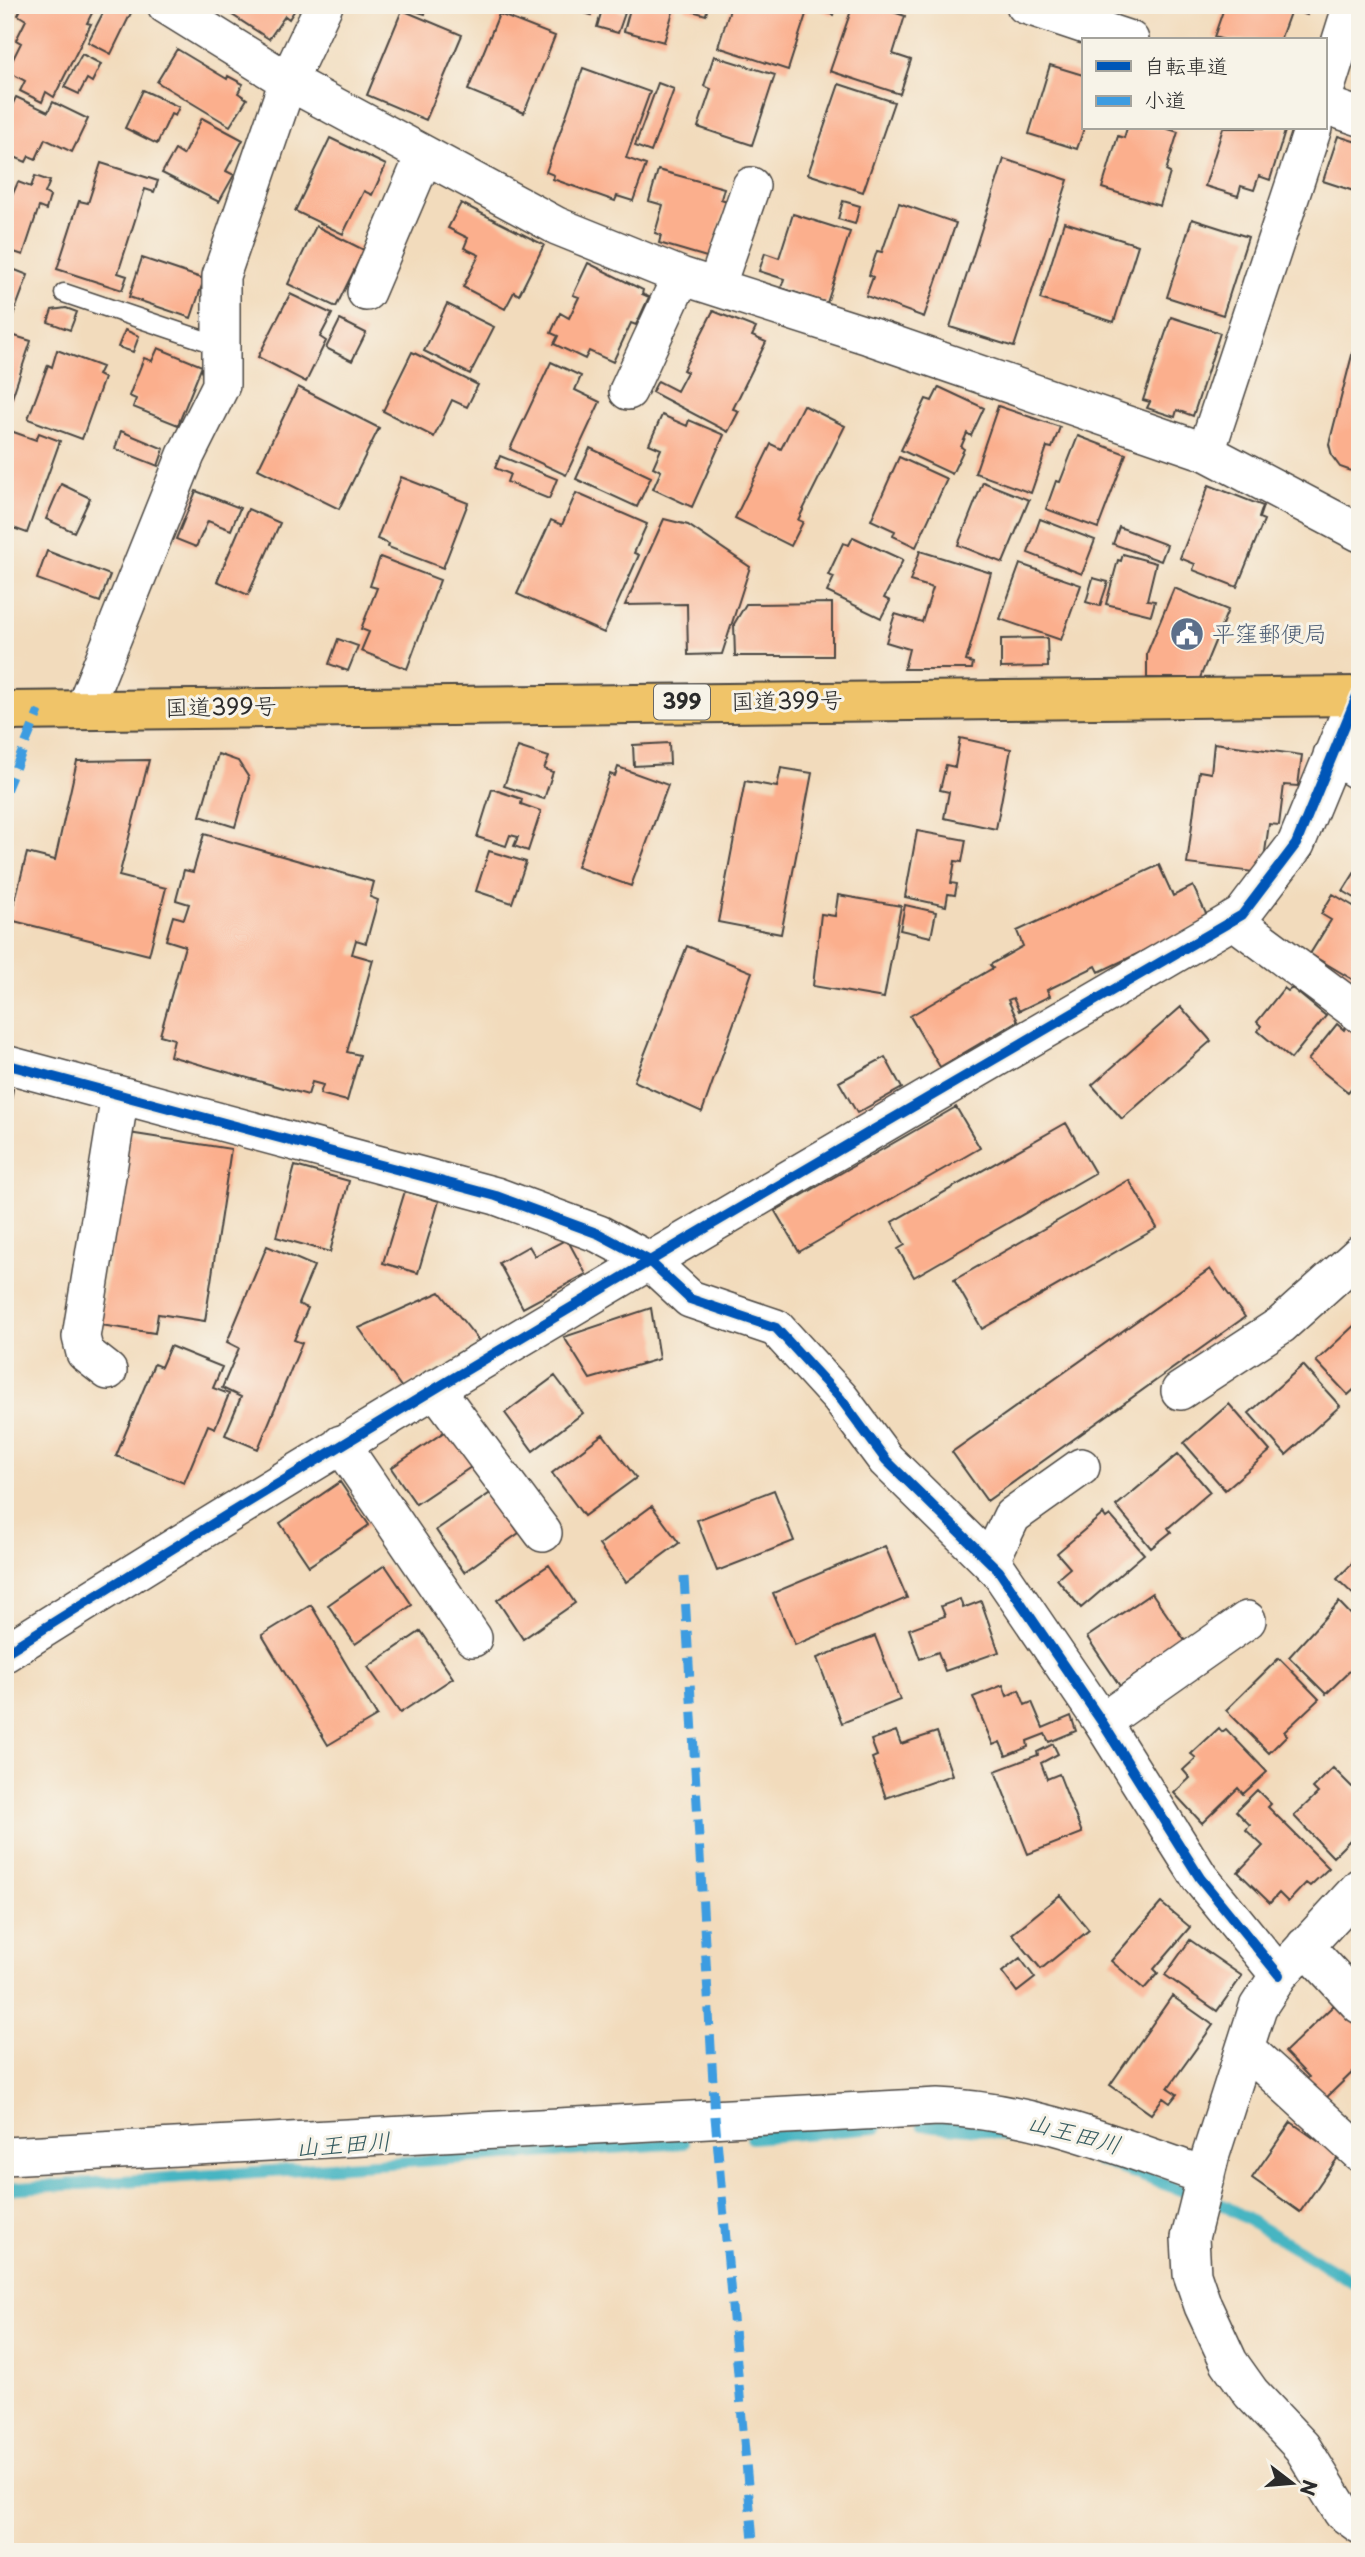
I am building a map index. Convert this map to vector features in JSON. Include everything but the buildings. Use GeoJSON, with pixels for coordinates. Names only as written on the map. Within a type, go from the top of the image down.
{"type":"FeatureCollection","features":[{"type":"Feature","properties":{"kind":"highway","name":"国道399号"},"geometry":{"type":"LineString","coordinates":[[5,711],[1358,696]]}},
{"type":"Feature","properties":{"kind":"street"},"geometry":{"type":"LineString","coordinates":[[166,5],[288,82],[557,226],[681,276],[869,336],[1206,452],[1360,533]]}},
{"type":"Feature","properties":{"kind":"street"},"geometry":{"type":"LineString","coordinates":[[85,709],[186,455],[220,385],[221,276],[288,82],[324,5]]}},
{"type":"Feature","properties":{"kind":"street"},"geometry":{"type":"LineString","coordinates":[[1025,5],[1124,38]]}},
{"type":"Feature","properties":{"kind":"street"},"geometry":{"type":"LineString","coordinates":[[1326,88],[1352,5]]}},
{"type":"Feature","properties":{"kind":"street"},"geometry":{"type":"LineString","coordinates":[[1326,105],[1360,117]]}},
{"type":"Feature","properties":{"kind":"street"},"geometry":{"type":"LineString","coordinates":[[1206,452],[1312,130]]}},
{"type":"Feature","properties":{"kind":"street"},"geometry":{"type":"LineString","coordinates":[[366,292],[424,156]]}},
{"type":"Feature","properties":{"kind":"street"},"geometry":{"type":"LineString","coordinates":[[716,287],[751,186]]}},
{"type":"Feature","properties":{"kind":"street"},"geometry":{"type":"LineString","coordinates":[[628,391],[681,276]]}},
{"type":"Feature","properties":{"kind":"street"},"geometry":{"type":"LineString","coordinates":[[5,1653],[341,1444],[648,1260],[1242,915],[1296,844],[1346,763],[1358,696]]}},
{"type":"Feature","properties":{"kind":"street"},"geometry":{"type":"LineString","coordinates":[[1233,920],[1360,1014]]}},
{"type":"Feature","properties":{"kind":"street"},"geometry":{"type":"LineString","coordinates":[[5,1064],[496,1196],[599,1234],[648,1260],[690,1299],[776,1328],[840,1398],[886,1460],[990,1562],[1102,1722],[1200,1878],[1279,1975]]}},
{"type":"Feature","properties":{"kind":"street"},"geometry":{"type":"LineString","coordinates":[[108,1371],[85,1353],[81,1338],[120,1095]]}},
{"type":"Feature","properties":{"kind":"street"},"geometry":{"type":"LineString","coordinates":[[1180,1391],[1281,1325],[1360,1254]]}},
{"type":"Feature","properties":{"kind":"street"},"geometry":{"type":"LineString","coordinates":[[435,1388],[543,1532]]}},
{"type":"Feature","properties":{"kind":"street"},"geometry":{"type":"LineString","coordinates":[[341,1444],[473,1638]]}},
{"type":"Feature","properties":{"kind":"street"},"geometry":{"type":"LineString","coordinates":[[990,1562],[1012,1516],[1081,1468]]}},
{"type":"Feature","properties":{"kind":"street"},"geometry":{"type":"LineString","coordinates":[[1102,1722],[1247,1620]]}},
{"type":"Feature","properties":{"kind":"street"},"geometry":{"type":"LineString","coordinates":[[1360,1887],[1279,1975],[1258,2007],[1201,2193],[1190,2238],[1192,2274],[1203,2306],[1229,2362],[1251,2393],[1302,2447],[1342,2512],[1360,2525]]}},
{"type":"Feature","properties":{"kind":"street"},"geometry":{"type":"LineString","coordinates":[[1305,1946],[1360,2006]]}},
{"type":"Feature","properties":{"kind":"street"},"geometry":{"type":"LineString","coordinates":[[1245,2048],[1360,2153]]}},
{"type":"Feature","properties":{"kind":"street"},"geometry":{"type":"LineString","coordinates":[[5,2155],[938,2107],[982,2108],[1048,2124],[1201,2193]]}},
{"type":"Feature","properties":{"kind":"lane"},"geometry":{"type":"LineString","coordinates":[[64,293],[221,346]]}},
{"type":"Feature","properties":{"kind":"waterway","name":"山王田川"},"geometry":{"type":"LineString","coordinates":[[922,2125],[981,2130],[1073,2151],[1225,2206],[1360,2286]]}},
{"type":"Feature","properties":{"kind":"waterway","name":"山王田川"},"geometry":{"type":"LineString","coordinates":[[751,2138],[876,2128]]}},
{"type":"Feature","properties":{"kind":"waterway","name":"山王田川"},"geometry":{"type":"LineString","coordinates":[[5,2189],[684,2143]]}},
{"type":"Feature","properties":{"kind":"marked path"},"geometry":{"type":"LineString","coordinates":[[5,793],[39,711]]}},
{"type":"Feature","properties":{"kind":"marked path"},"geometry":{"type":"LineString","coordinates":[[684,1577],[715,2117],[754,2552]]}},
{"type":"Feature","properties":{"kind":"cycle path"},"geometry":{"type":"LineString","coordinates":[[5,1653],[465,1371],[1242,915],[1296,844],[1357,696]]}},
{"type":"Feature","properties":{"kind":"cycle path"},"geometry":{"type":"LineString","coordinates":[[5,1064],[496,1196],[599,1234],[648,1260],[690,1299],[776,1328],[840,1398],[886,1460],[999,1571],[1102,1722],[1200,1878],[1279,1975]]}},
{"type":"Feature","properties":{"kind":"place","name":"平窪郵便局"},"geometry":{"type":"Point","coordinates":[1187,634]}}]}
